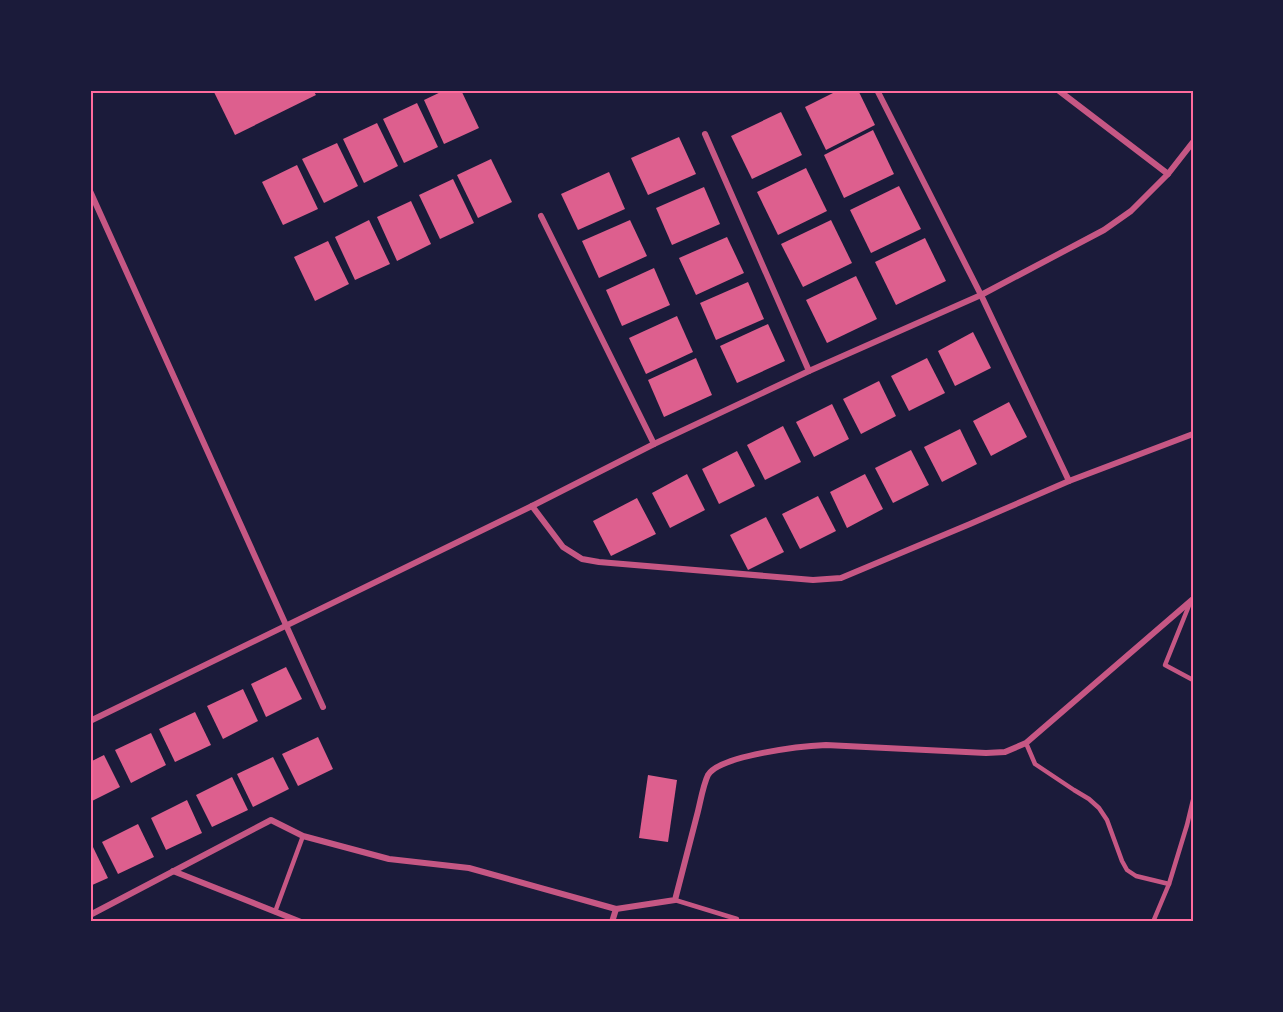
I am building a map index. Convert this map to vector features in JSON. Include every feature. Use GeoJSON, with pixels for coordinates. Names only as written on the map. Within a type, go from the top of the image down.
{"type":"FeatureCollection","features":[{"type":"Feature","properties":{"kind":"street"},"geometry":{"type":"LineString","coordinates":[[877,90],[981,295],[1069,481]]}},
{"type":"Feature","properties":{"kind":"street"},"geometry":{"type":"LineString","coordinates":[[1058,90],[1168,174]]}},
{"type":"Feature","properties":{"kind":"street"},"geometry":{"type":"LineString","coordinates":[[705,134],[810,371]]}},
{"type":"Feature","properties":{"kind":"street"},"geometry":{"type":"LineString","coordinates":[[90,721],[532,506],[654,444],[981,295],[1104,230],[1131,211],[1168,174],[1193,142]]}},
{"type":"Feature","properties":{"kind":"street"},"geometry":{"type":"LineString","coordinates":[[90,191],[323,707]]}},
{"type":"Feature","properties":{"kind":"street"},"geometry":{"type":"LineString","coordinates":[[90,213],[98,209]]}},
{"type":"Feature","properties":{"kind":"street"},"geometry":{"type":"LineString","coordinates":[[541,216],[654,444]]}},
{"type":"Feature","properties":{"kind":"street"},"geometry":{"type":"LineString","coordinates":[[532,506],[563,547],[582,559],[813,580],[841,578],[1069,481],[1193,434]]}},
{"type":"Feature","properties":{"kind":"street"},"geometry":{"type":"LineString","coordinates":[[90,915],[271,820],[303,836],[389,859],[469,868],[616,909],[675,900],[709,774],[721,765],[771,751],[801,746],[1005,752],[1026,743],[1191,601]]}},
{"type":"Feature","properties":{"kind":"street"},"geometry":{"type":"LineString","coordinates":[[173,871],[298,921]]}},
{"type":"Feature","properties":{"kind":"street"},"geometry":{"type":"LineString","coordinates":[[612,922],[616,909]]}},
{"type":"Feature","properties":{"kind":"lane"},"geometry":{"type":"LineString","coordinates":[[1191,601],[1165,665],[1193,680]]}},
{"type":"Feature","properties":{"kind":"lane"},"geometry":{"type":"LineString","coordinates":[[1026,743],[1035,764],[1099,808],[1107,819],[1127,870],[1136,876],[1169,884]]}},
{"type":"Feature","properties":{"kind":"lane"},"geometry":{"type":"LineString","coordinates":[[1153,922],[1169,884],[1193,800]]}},
{"type":"Feature","properties":{"kind":"lane"},"geometry":{"type":"LineString","coordinates":[[275,912],[303,836]]}},
{"type":"Feature","properties":{"kind":"lane"},"geometry":{"type":"LineString","coordinates":[[675,900],[736,919],[737,922]]}},
{"type":"Feature","properties":{"kind":"building"},"geometry":{"type":"Polygon","coordinates":[[[213,90],[313,90],[316,95],[235,135],[213,90]]]}},
{"type":"Feature","properties":{"kind":"building"},"geometry":{"type":"Polygon","coordinates":[[[445,90],[461,90],[479,128],[444,144],[424,100],[445,90]]]}},
{"type":"Feature","properties":{"kind":"building"},"geometry":{"type":"Polygon","coordinates":[[[839,90],[858,90],[875,125],[826,150],[805,107],[839,90]]]}},
{"type":"Feature","properties":{"kind":"building"},"geometry":{"type":"Polygon","coordinates":[[[417,103],[438,147],[404,163],[383,119],[417,103]]]}},
{"type":"Feature","properties":{"kind":"building"},"geometry":{"type":"Polygon","coordinates":[[[781,112],[802,155],[752,179],[731,136],[781,112]]]}},
{"type":"Feature","properties":{"kind":"building"},"geometry":{"type":"Polygon","coordinates":[[[377,123],[398,166],[364,183],[343,139],[377,123]]]}},
{"type":"Feature","properties":{"kind":"building"},"geometry":{"type":"Polygon","coordinates":[[[873,130],[894,174],[844,198],[824,155],[873,130]]]}},
{"type":"Feature","properties":{"kind":"building"},"geometry":{"type":"Polygon","coordinates":[[[679,137],[696,174],[648,195],[631,158],[679,137]]]}},
{"type":"Feature","properties":{"kind":"building"},"geometry":{"type":"Polygon","coordinates":[[[337,143],[358,186],[324,203],[302,159],[337,143]]]}},
{"type":"Feature","properties":{"kind":"building"},"geometry":{"type":"Polygon","coordinates":[[[491,159],[512,202],[478,218],[457,175],[491,159]]]}},
{"type":"Feature","properties":{"kind":"building"},"geometry":{"type":"Polygon","coordinates":[[[297,165],[318,209],[283,225],[262,182],[297,165]]]}},
{"type":"Feature","properties":{"kind":"building"},"geometry":{"type":"Polygon","coordinates":[[[806,168],[827,211],[778,235],[757,192],[806,168]]]}},
{"type":"Feature","properties":{"kind":"building"},"geometry":{"type":"Polygon","coordinates":[[[609,172],[625,209],[578,230],[561,194],[609,172]]]}},
{"type":"Feature","properties":{"kind":"building"},"geometry":{"type":"Polygon","coordinates":[[[453,179],[474,223],[440,239],[419,195],[453,179]]]}},
{"type":"Feature","properties":{"kind":"building"},"geometry":{"type":"Polygon","coordinates":[[[899,186],[921,229],[871,253],[850,210],[899,186]]]}},
{"type":"Feature","properties":{"kind":"building"},"geometry":{"type":"Polygon","coordinates":[[[704,187],[720,224],[672,245],[656,208],[704,187]]]}},
{"type":"Feature","properties":{"kind":"building"},"geometry":{"type":"Polygon","coordinates":[[[411,201],[431,244],[397,261],[377,217],[411,201]]]}},
{"type":"Feature","properties":{"kind":"building"},"geometry":{"type":"Polygon","coordinates":[[[369,220],[390,264],[355,280],[335,237],[369,220]]]}},
{"type":"Feature","properties":{"kind":"building"},"geometry":{"type":"Polygon","coordinates":[[[630,220],[647,256],[599,278],[582,241],[630,220]]]}},
{"type":"Feature","properties":{"kind":"building"},"geometry":{"type":"Polygon","coordinates":[[[831,220],[852,263],[803,287],[781,244],[831,220]]]}},
{"type":"Feature","properties":{"kind":"building"},"geometry":{"type":"Polygon","coordinates":[[[727,237],[744,273],[696,295],[679,258],[727,237]]]}},
{"type":"Feature","properties":{"kind":"building"},"geometry":{"type":"Polygon","coordinates":[[[925,238],[946,281],[896,305],[875,262],[925,238]]]}},
{"type":"Feature","properties":{"kind":"building"},"geometry":{"type":"Polygon","coordinates":[[[328,241],[349,284],[315,301],[294,257],[328,241]]]}},
{"type":"Feature","properties":{"kind":"building"},"geometry":{"type":"Polygon","coordinates":[[[654,268],[670,305],[622,326],[606,290],[654,268]]]}},
{"type":"Feature","properties":{"kind":"building"},"geometry":{"type":"Polygon","coordinates":[[[856,276],[877,319],[827,343],[806,300],[856,276]]]}},
{"type":"Feature","properties":{"kind":"building"},"geometry":{"type":"Polygon","coordinates":[[[748,282],[764,319],[716,340],[700,303],[748,282]]]}},
{"type":"Feature","properties":{"kind":"building"},"geometry":{"type":"Polygon","coordinates":[[[677,316],[693,352],[646,374],[629,338],[677,316]]]}},
{"type":"Feature","properties":{"kind":"building"},"geometry":{"type":"Polygon","coordinates":[[[768,324],[785,361],[737,383],[720,346],[768,324]]]}},
{"type":"Feature","properties":{"kind":"building"},"geometry":{"type":"Polygon","coordinates":[[[973,332],[991,368],[955,386],[938,351],[973,332]]]}},
{"type":"Feature","properties":{"kind":"building"},"geometry":{"type":"Polygon","coordinates":[[[696,358],[712,395],[664,417],[648,380],[696,358]]]}},
{"type":"Feature","properties":{"kind":"building"},"geometry":{"type":"Polygon","coordinates":[[[927,358],[945,393],[909,411],[891,376],[927,358]]]}},
{"type":"Feature","properties":{"kind":"building"},"geometry":{"type":"Polygon","coordinates":[[[879,381],[896,416],[861,434],[843,399],[879,381]]]}},
{"type":"Feature","properties":{"kind":"building"},"geometry":{"type":"Polygon","coordinates":[[[1009,402],[1027,437],[991,456],[973,421],[1009,402]]]}},
{"type":"Feature","properties":{"kind":"building"},"geometry":{"type":"Polygon","coordinates":[[[832,404],[849,439],[814,457],[796,422],[832,404]]]}},
{"type":"Feature","properties":{"kind":"building"},"geometry":{"type":"Polygon","coordinates":[[[783,426],[801,462],[765,480],[747,445],[783,426]]]}},
{"type":"Feature","properties":{"kind":"building"},"geometry":{"type":"Polygon","coordinates":[[[960,429],[977,464],[942,482],[924,447],[960,429]]]}},
{"type":"Feature","properties":{"kind":"building"},"geometry":{"type":"Polygon","coordinates":[[[911,450],[929,485],[893,503],[875,468],[911,450]]]}},
{"type":"Feature","properties":{"kind":"building"},"geometry":{"type":"Polygon","coordinates":[[[737,451],[755,486],[719,504],[702,469],[737,451]]]}},
{"type":"Feature","properties":{"kind":"building"},"geometry":{"type":"Polygon","coordinates":[[[687,474],[705,510],[670,528],[652,493],[687,474]]]}},
{"type":"Feature","properties":{"kind":"building"},"geometry":{"type":"Polygon","coordinates":[[[865,474],[883,509],[847,528],[830,492],[865,474]]]}},
{"type":"Feature","properties":{"kind":"building"},"geometry":{"type":"Polygon","coordinates":[[[818,496],[836,531],[800,549],[782,514],[818,496]]]}},
{"type":"Feature","properties":{"kind":"building"},"geometry":{"type":"Polygon","coordinates":[[[637,498],[656,534],[611,556],[593,521],[637,498]]]}},
{"type":"Feature","properties":{"kind":"building"},"geometry":{"type":"Polygon","coordinates":[[[766,517],[784,552],[748,570],[730,535],[766,517]]]}},
{"type":"Feature","properties":{"kind":"building"},"geometry":{"type":"Polygon","coordinates":[[[286,667],[302,699],[266,717],[251,684],[286,667]]]}},
{"type":"Feature","properties":{"kind":"building"},"geometry":{"type":"Polygon","coordinates":[[[243,689],[258,721],[223,739],[207,706],[243,689]]]}},
{"type":"Feature","properties":{"kind":"building"},"geometry":{"type":"Polygon","coordinates":[[[195,712],[211,745],[175,762],[159,729],[195,712]]]}},
{"type":"Feature","properties":{"kind":"building"},"geometry":{"type":"Polygon","coordinates":[[[151,733],[166,765],[131,783],[115,750],[151,733]]]}},
{"type":"Feature","properties":{"kind":"building"},"geometry":{"type":"Polygon","coordinates":[[[318,737],[333,769],[298,786],[282,754],[318,737]]]}},
{"type":"Feature","properties":{"kind":"building"},"geometry":{"type":"Polygon","coordinates":[[[104,755],[120,787],[90,802],[90,762],[104,755]]]}},
{"type":"Feature","properties":{"kind":"building"},"geometry":{"type":"Polygon","coordinates":[[[273,757],[289,789],[253,807],[237,774],[273,757]]]}},
{"type":"Feature","properties":{"kind":"building"},"geometry":{"type":"Polygon","coordinates":[[[648,775],[677,780],[668,842],[639,838],[648,775]]]}},
{"type":"Feature","properties":{"kind":"building"},"geometry":{"type":"Polygon","coordinates":[[[232,777],[248,810],[212,827],[196,795],[232,777]]]}},
{"type":"Feature","properties":{"kind":"building"},"geometry":{"type":"Polygon","coordinates":[[[187,800],[202,833],[166,850],[151,818],[187,800]]]}},
{"type":"Feature","properties":{"kind":"building"},"geometry":{"type":"Polygon","coordinates":[[[138,824],[154,857],[118,874],[102,842],[138,824]]]}},
{"type":"Feature","properties":{"kind":"building"},"geometry":{"type":"Polygon","coordinates":[[[92,845],[108,878],[90,886],[90,846],[92,845]]]}}]}
